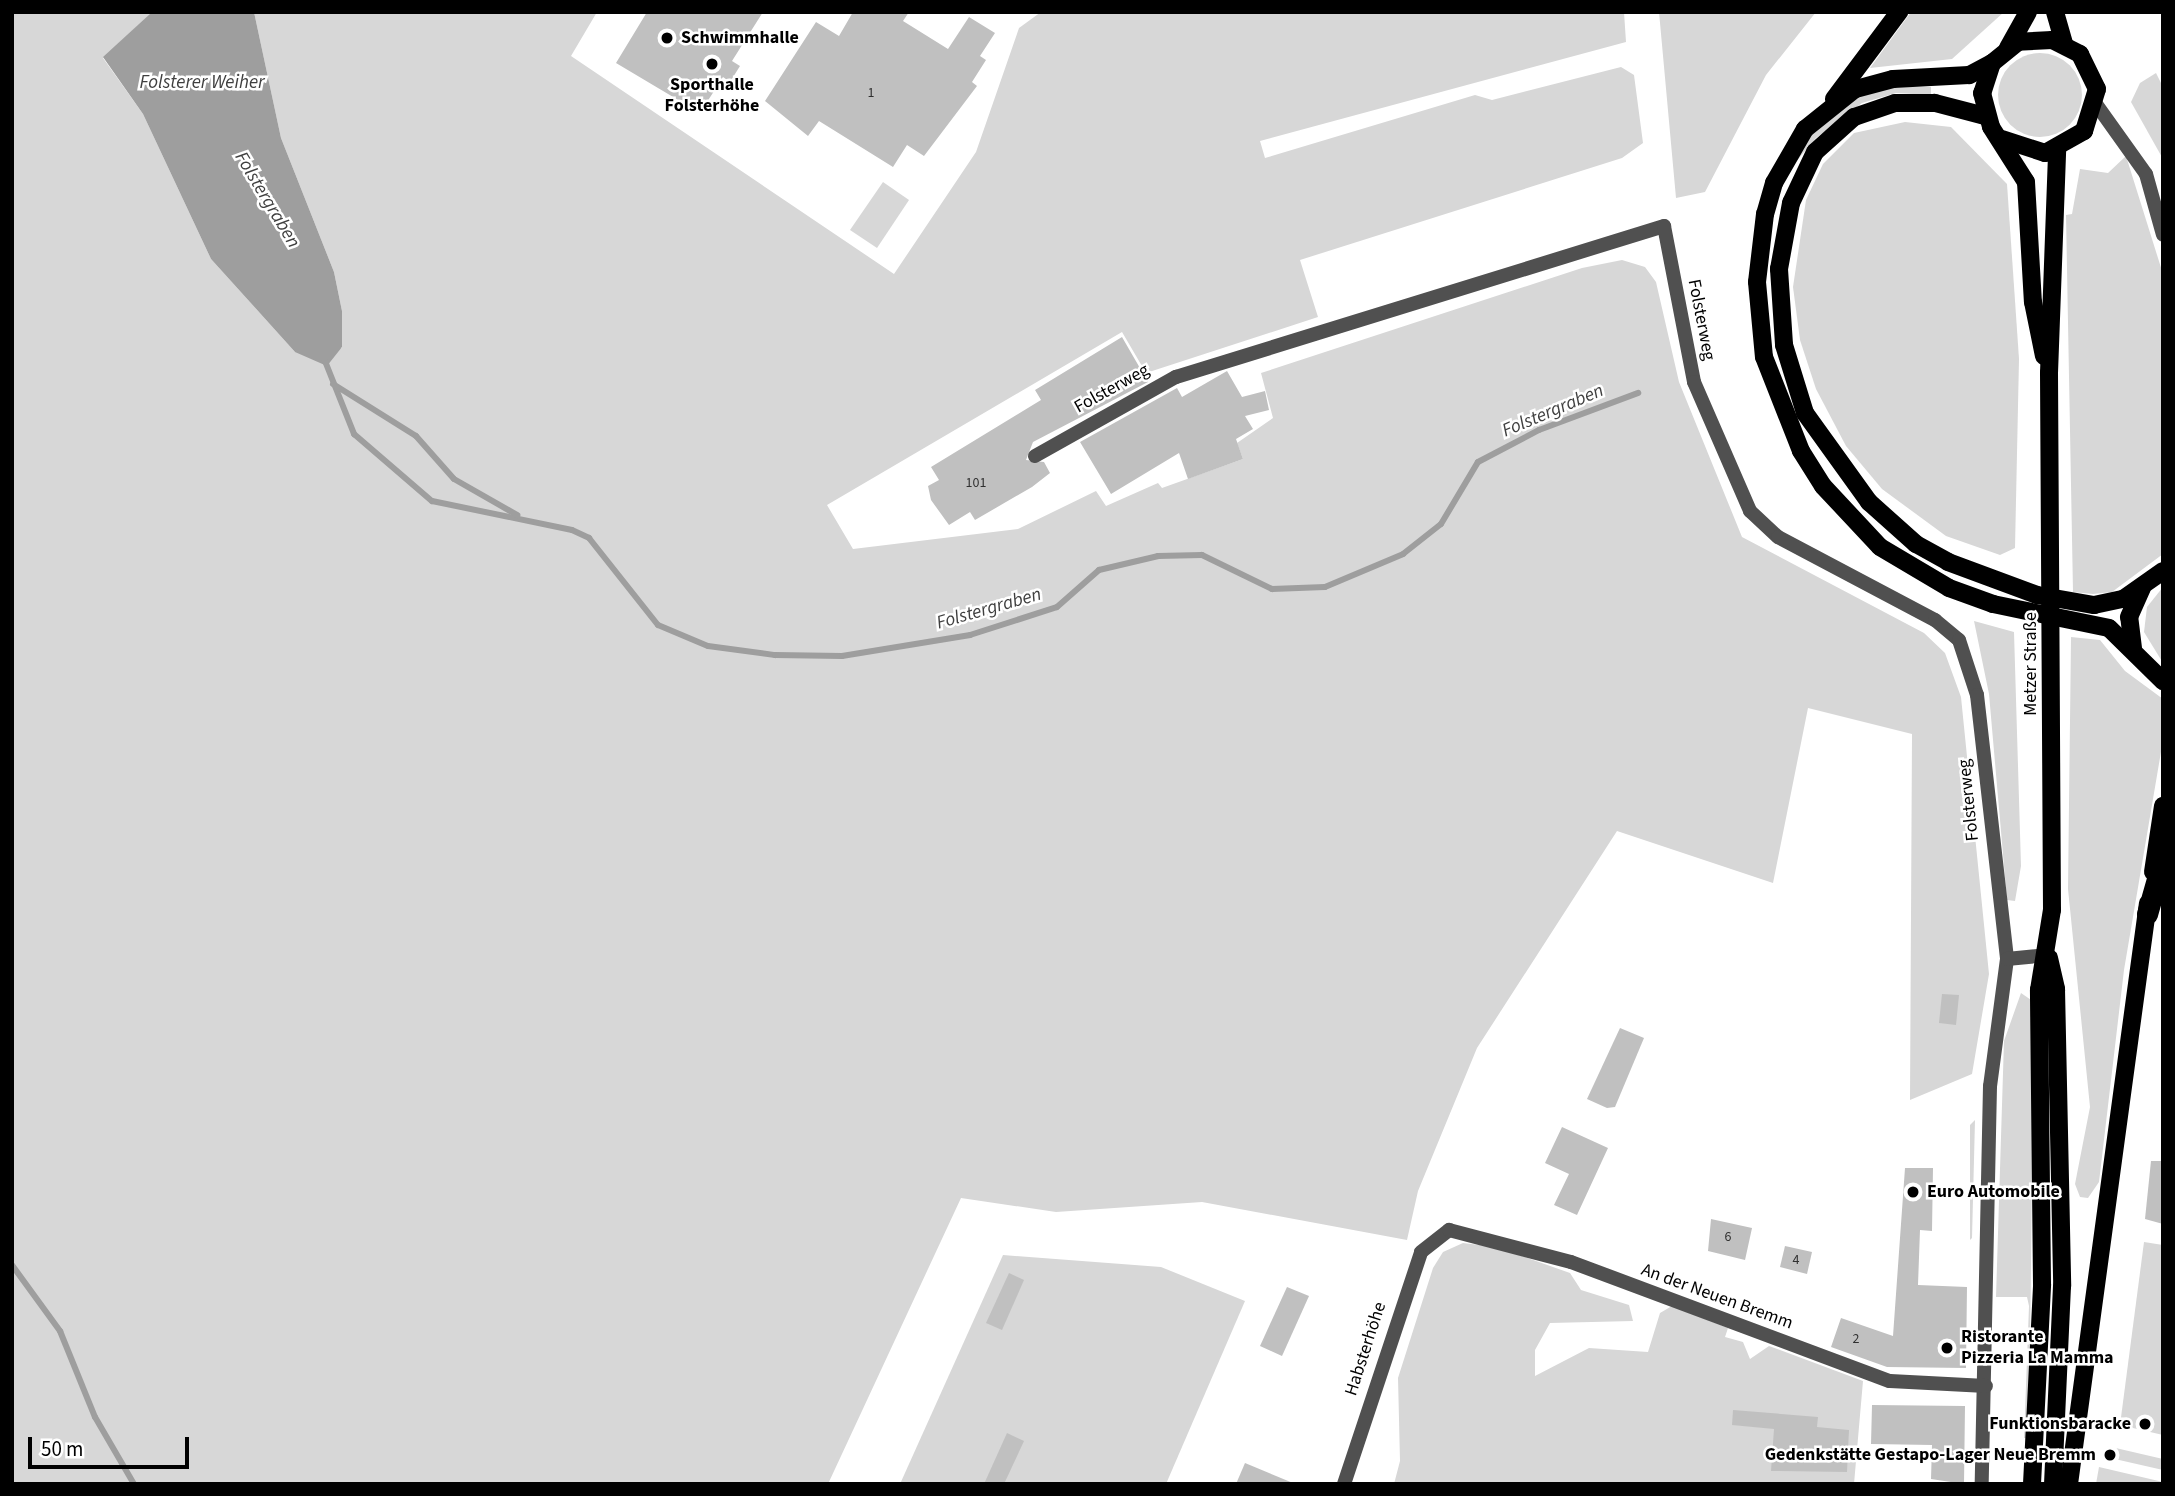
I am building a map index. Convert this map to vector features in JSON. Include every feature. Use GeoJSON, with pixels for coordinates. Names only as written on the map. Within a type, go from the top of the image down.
{"type":"FeatureCollection","features":[{"type":"Feature","properties":{"kind":"highway"},"geometry":{"type":"LineString","coordinates":[[2147,914],[2163,858]]}},
{"type":"Feature","properties":{"kind":"main road"},"geometry":{"type":"LineString","coordinates":[[1899,12],[1829,106],[1789,153],[1774,183],[1759,247],[1764,357],[1801,451],[1849,517],[1914,570],[1993,604],[2109,628],[2124,635],[2135,654],[2163,681]]}},
{"type":"Feature","properties":{"kind":"main road"},"geometry":{"type":"LineString","coordinates":[[1829,106],[1876,82],[1969,75],[1992,63],[2008,48],[2028,12]]}},
{"type":"Feature","properties":{"kind":"main road"},"geometry":{"type":"LineString","coordinates":[[2002,139],[2025,151],[2057,150],[2084,131],[2095,104],[2092,72],[2064,43],[2055,12]]}},
{"type":"Feature","properties":{"kind":"main road"},"geometry":{"type":"LineString","coordinates":[[2008,48],[2033,38],[2064,43]]}},
{"type":"Feature","properties":{"kind":"main road"},"geometry":{"type":"LineString","coordinates":[[1992,63],[1982,93],[1986,116],[1935,103],[1895,103],[1854,117],[1815,152],[1783,236],[1780,309],[1793,378],[1805,413],[1842,473],[1892,525],[1926,550],[2002,585],[2069,602],[2109,605],[2163,571]]}},
{"type":"Feature","properties":{"kind":"main road","name":"Metzer Straße"},"geometry":{"type":"LineString","coordinates":[[1986,116],[2026,182],[2033,302],[2049,373]]}},
{"type":"Feature","properties":{"kind":"main road","name":"Metzer Straße"},"geometry":{"type":"LineString","coordinates":[[2032,1484],[2042,1284],[2039,990],[2048,955],[2052,645],[2049,373],[2057,150]]}},
{"type":"Feature","properties":{"kind":"main road"},"geometry":{"type":"LineString","coordinates":[[2135,654],[2129,617],[2146,583]]}},
{"type":"Feature","properties":{"kind":"main road"},"geometry":{"type":"LineString","coordinates":[[2069,1484],[2163,806]]}},
{"type":"Feature","properties":{"kind":"main road","name":"Metzer Straße"},"geometry":{"type":"LineString","coordinates":[[2048,955],[2056,989],[2062,1286],[2053,1484]]}},
{"type":"Feature","properties":{"kind":"street"},"geometry":{"type":"LineString","coordinates":[[2095,104],[2146,174],[2163,234]]}},
{"type":"Feature","properties":{"kind":"street","name":"Folsterweg"},"geometry":{"type":"LineString","coordinates":[[1035,456],[1176,377],[1664,226],[1694,383],[1750,511],[1778,537],[1935,620],[1959,640],[1977,695],[2007,959]]}},
{"type":"Feature","properties":{"kind":"street"},"geometry":{"type":"LineString","coordinates":[[1982,1484],[1990,1086],[2007,959],[2048,955]]}},
{"type":"Feature","properties":{"kind":"street","name":"An der Neuen Bremm"},"geometry":{"type":"LineString","coordinates":[[1438,1233],[1463,1229],[1499,1238],[1890,1381],[1986,1386]]}},
{"type":"Feature","properties":{"kind":"street","name":"Habsterhöhe"},"geometry":{"type":"LineString","coordinates":[[1344,1484],[1403,1298],[1421,1252],[1438,1233]]}},
{"type":"Feature","properties":{"kind":"shaded area"},"geometry":{"type":"Polygon","coordinates":[[[12,12],[152,12],[103,58],[143,114],[211,259],[295,352],[342,348],[342,311],[334,272],[281,138],[254,12],[597,12],[571,56],[894,274],[976,152],[1019,28],[1041,12],[1624,12],[1626,42],[1260,141],[1265,158],[1475,95],[1492,100],[1621,67],[1634,75],[1643,143],[1622,158],[1300,260],[1318,317],[1146,373],[1122,332],[827,505],[853,549],[1018,529],[1096,491],[1106,506],[1158,483],[1162,488],[1243,459],[1237,443],[1273,418],[1261,373],[1582,268],[1622,260],[1645,267],[1656,282],[1679,382],[1742,537],[1924,633],[1945,653],[1961,697],[1989,974],[1972,1074],[1910,1100],[1912,734],[1808,708],[1773,883],[1617,831],[1477,1048],[1418,1191],[1407,1240],[1202,1202],[1056,1212],[961,1198],[828,1484],[12,1484],[12,12]]]}},
{"type":"Feature","properties":{"kind":"shaded area"},"geometry":{"type":"Polygon","coordinates":[[[1659,12],[1816,12],[1766,75],[1705,192],[1676,198],[1659,12]]]}},
{"type":"Feature","properties":{"kind":"shaded area"},"geometry":{"type":"Polygon","coordinates":[[[1911,12],[2004,12],[1952,59],[1870,68],[1911,12]]]}},
{"type":"Feature","properties":{"kind":"shaded area"},"geometry":{"type":"Polygon","coordinates":[[[2040,53],[2056,56],[2075,72],[2082,95],[2079,111],[2063,130],[2040,137],[2024,134],[2005,118],[1998,95],[2001,79],[2017,60],[2040,53]]]}},
{"type":"Feature","properties":{"kind":"shaded area"},"geometry":{"type":"Polygon","coordinates":[[[2156,73],[2163,87],[2163,159],[2131,102],[2140,83],[2156,73]]]}},
{"type":"Feature","properties":{"kind":"shaded area"},"geometry":{"type":"Polygon","coordinates":[[[1896,86],[1931,87],[1931,95],[1896,93],[1862,103],[1816,138],[1789,170],[1811,134],[1858,96],[1896,86]]]}},
{"type":"Feature","properties":{"kind":"shaded area"},"geometry":{"type":"Polygon","coordinates":[[[1905,122],[1951,127],[2007,184],[2019,359],[2015,548],[2000,555],[1946,536],[1882,489],[1846,446],[1816,389],[1800,340],[1793,287],[1806,200],[1823,164],[1854,133],[1905,122]]]}},
{"type":"Feature","properties":{"kind":"shaded area"},"geometry":{"type":"Polygon","coordinates":[[[2126,156],[2163,274],[2163,554],[2112,592],[2093,594],[2073,592],[2066,215],[2072,214],[2080,169],[2108,173],[2126,156]]]}},
{"type":"Feature","properties":{"kind":"shaded area"},"geometry":{"type":"Polygon","coordinates":[[[883,182],[909,200],[877,248],[850,230],[883,182]]]}},
{"type":"Feature","properties":{"kind":"shaded area"},"geometry":{"type":"Polygon","coordinates":[[[2163,587],[2163,663],[2144,632],[2147,607],[2163,587]]]}},
{"type":"Feature","properties":{"kind":"shaded area"},"geometry":{"type":"Polygon","coordinates":[[[1974,621],[2014,632],[2021,866],[2015,901],[2007,900],[1989,694],[1974,621]]]}},
{"type":"Feature","properties":{"kind":"shaded area"},"geometry":{"type":"Polygon","coordinates":[[[2071,637],[2100,640],[2125,671],[2163,699],[2163,740],[2124,970],[2099,1182],[2088,1198],[2080,1197],[2075,1184],[2090,1107],[2068,889],[2071,637]]]}},
{"type":"Feature","properties":{"kind":"shaded area"},"geometry":{"type":"Polygon","coordinates":[[[2021,993],[2034,1002],[2029,1438],[2024,1438],[2029,1306],[2027,1297],[1996,1297],[2004,1041],[2021,993]]]}},
{"type":"Feature","properties":{"kind":"shaded area"},"geometry":{"type":"Polygon","coordinates":[[[1975,1120],[1972,1238],[1970,1240],[1970,1125],[1975,1120]]]}},
{"type":"Feature","properties":{"kind":"shaded area"},"geometry":{"type":"Polygon","coordinates":[[[2144,1242],[2163,1245],[2163,1435],[2120,1425],[2144,1242]]]}},
{"type":"Feature","properties":{"kind":"shaded area"},"geometry":{"type":"Polygon","coordinates":[[[1463,1243],[1496,1247],[1570,1273],[1581,1290],[1629,1305],[1633,1321],[1550,1323],[1535,1350],[1535,1376],[1589,1348],[1648,1352],[1660,1313],[1672,1306],[1728,1328],[1725,1337],[1743,1342],[1750,1359],[1769,1346],[1863,1381],[1854,1484],[1394,1484],[1400,1461],[1398,1378],[1433,1268],[1443,1252],[1463,1243]]]}},
{"type":"Feature","properties":{"kind":"shaded area"},"geometry":{"type":"Polygon","coordinates":[[[1003,1255],[1161,1267],[1245,1301],[1166,1484],[900,1484],[1003,1255]]]}},
{"type":"Feature","properties":{"kind":"shaded area"},"geometry":{"type":"Polygon","coordinates":[[[2107,1446],[2163,1459],[2163,1470],[2106,1457],[2107,1446]]]}},
{"type":"Feature","properties":{"kind":"shaded area"},"geometry":{"type":"Polygon","coordinates":[[[2099,1467],[2163,1482],[2163,1484],[2096,1484],[2099,1467]]]}},
{"type":"Feature","properties":{"kind":"water","name":"Folsterer Weiher"},"geometry":{"type":"Polygon","coordinates":[[[152,12],[254,12],[281,138],[334,272],[342,311],[342,347],[327,366],[295,352],[211,259],[143,114],[103,57],[152,12]]]}},
{"type":"Feature","properties":{"kind":"building"},"geometry":{"type":"Polygon","coordinates":[[[647,12],[763,12],[732,61],[740,66],[730,82],[723,77],[700,113],[616,63],[647,12]]]}},
{"type":"Feature","properties":{"kind":"building"},"geometry":{"type":"Polygon","coordinates":[[[853,12],[909,12],[903,21],[948,49],[969,17],[995,33],[980,56],[986,60],[972,82],[977,86],[924,156],[907,145],[893,167],[819,121],[808,136],[765,101],[816,22],[839,36],[853,12]]]}},
{"type":"Feature","properties":{"kind":"building"},"geometry":{"type":"Polygon","coordinates":[[[1122,337],[1148,382],[1033,442],[1026,460],[1044,462],[1050,473],[1032,487],[975,520],[970,512],[949,525],[931,500],[928,486],[939,480],[931,467],[1041,400],[1035,390],[1122,337]]]}},
{"type":"Feature","properties":{"kind":"building"},"geometry":{"type":"Polygon","coordinates":[[[1227,371],[1242,397],[1265,391],[1269,410],[1245,416],[1253,429],[1236,439],[1243,459],[1188,479],[1179,453],[1111,494],[1080,442],[1177,388],[1182,397],[1227,371]]]}},
{"type":"Feature","properties":{"kind":"building"},"geometry":{"type":"Polygon","coordinates":[[[1942,994],[1959,995],[1956,1025],[1939,1023],[1942,994]]]}},
{"type":"Feature","properties":{"kind":"building"},"geometry":{"type":"Polygon","coordinates":[[[1620,1028],[1644,1038],[1615,1107],[1607,1108],[1587,1099],[1620,1028]]]}},
{"type":"Feature","properties":{"kind":"building"},"geometry":{"type":"Polygon","coordinates":[[[1562,1127],[1608,1148],[1577,1215],[1554,1205],[1569,1174],[1545,1163],[1562,1127]]]}},
{"type":"Feature","properties":{"kind":"building"},"geometry":{"type":"Polygon","coordinates":[[[2151,1161],[2163,1161],[2163,1224],[2145,1219],[2151,1161]]]}},
{"type":"Feature","properties":{"kind":"building"},"geometry":{"type":"Polygon","coordinates":[[[1905,1168],[1933,1168],[1932,1231],[1920,1230],[1918,1285],[1967,1287],[1966,1368],[1887,1367],[1831,1347],[1841,1318],[1893,1336],[1905,1168]]]}},
{"type":"Feature","properties":{"kind":"building"},"geometry":{"type":"Polygon","coordinates":[[[1711,1219],[1752,1228],[1745,1260],[1708,1251],[1711,1219]]]}},
{"type":"Feature","properties":{"kind":"building"},"geometry":{"type":"Polygon","coordinates":[[[1785,1246],[1812,1252],[1807,1274],[1780,1267],[1785,1246]]]}},
{"type":"Feature","properties":{"kind":"building"},"geometry":{"type":"Polygon","coordinates":[[[1009,1273],[1024,1280],[1002,1330],[986,1323],[1009,1273]]]}},
{"type":"Feature","properties":{"kind":"building"},"geometry":{"type":"Polygon","coordinates":[[[1287,1287],[1309,1296],[1282,1356],[1260,1346],[1287,1287]]]}},
{"type":"Feature","properties":{"kind":"building"},"geometry":{"type":"Polygon","coordinates":[[[1872,1405],[1965,1406],[1964,1484],[1931,1479],[1932,1445],[1871,1444],[1872,1405]]]}},
{"type":"Feature","properties":{"kind":"building"},"geometry":{"type":"Polygon","coordinates":[[[1733,1410],[1818,1417],[1817,1427],[1849,1430],[1847,1472],[1771,1471],[1774,1429],[1732,1425],[1733,1410]]]}},
{"type":"Feature","properties":{"kind":"building"},"geometry":{"type":"Polygon","coordinates":[[[1007,1433],[1024,1441],[1004,1484],[984,1484],[1007,1433]]]}},
{"type":"Feature","properties":{"kind":"building"},"geometry":{"type":"Polygon","coordinates":[[[1245,1463],[1293,1483],[1293,1484],[1236,1484],[1245,1463]]]}},
{"type":"Feature","properties":{"kind":"waterway","name":"Folstergraben"},"geometry":{"type":"LineString","coordinates":[[325,361],[354,434],[432,501],[572,530],[589,538],[658,625],[708,646],[775,655],[842,656],[970,635],[1057,607],[1099,570],[1158,556],[1202,555],[1272,589],[1325,587],[1403,554],[1441,524],[1478,462],[1539,430],[1638,393]]}},
{"type":"Feature","properties":{"kind":"waterway","name":"Folstergraben"},"geometry":{"type":"LineString","coordinates":[[333,384],[416,436],[454,479],[517,515]]}},
{"type":"Feature","properties":{"kind":"waterway"},"geometry":{"type":"LineString","coordinates":[[12,1265],[60,1331],[95,1417],[134,1484]]}},
{"type":"Feature","properties":{"kind":"place","name":"Schwimmhalle"},"geometry":{"type":"Point","coordinates":[667,38]}},
{"type":"Feature","properties":{"kind":"place","name":"Sporthalle Folsterhöhe"},"geometry":{"type":"Point","coordinates":[712,64]}},
{"type":"Feature","properties":{"kind":"place","name":"Euro Automobile"},"geometry":{"type":"Point","coordinates":[1913,1192]}},
{"type":"Feature","properties":{"kind":"place","name":"Ristorante Pizzeria La Mamma"},"geometry":{"type":"Point","coordinates":[1947,1348]}},
{"type":"Feature","properties":{"kind":"place","name":"Funktionsbaracke"},"geometry":{"type":"Point","coordinates":[2145,1424]}},
{"type":"Feature","properties":{"kind":"place","name":"Gedenkstätte Gestapo-Lager Neue Bremm"},"geometry":{"type":"Point","coordinates":[2110,1455]}}]}
